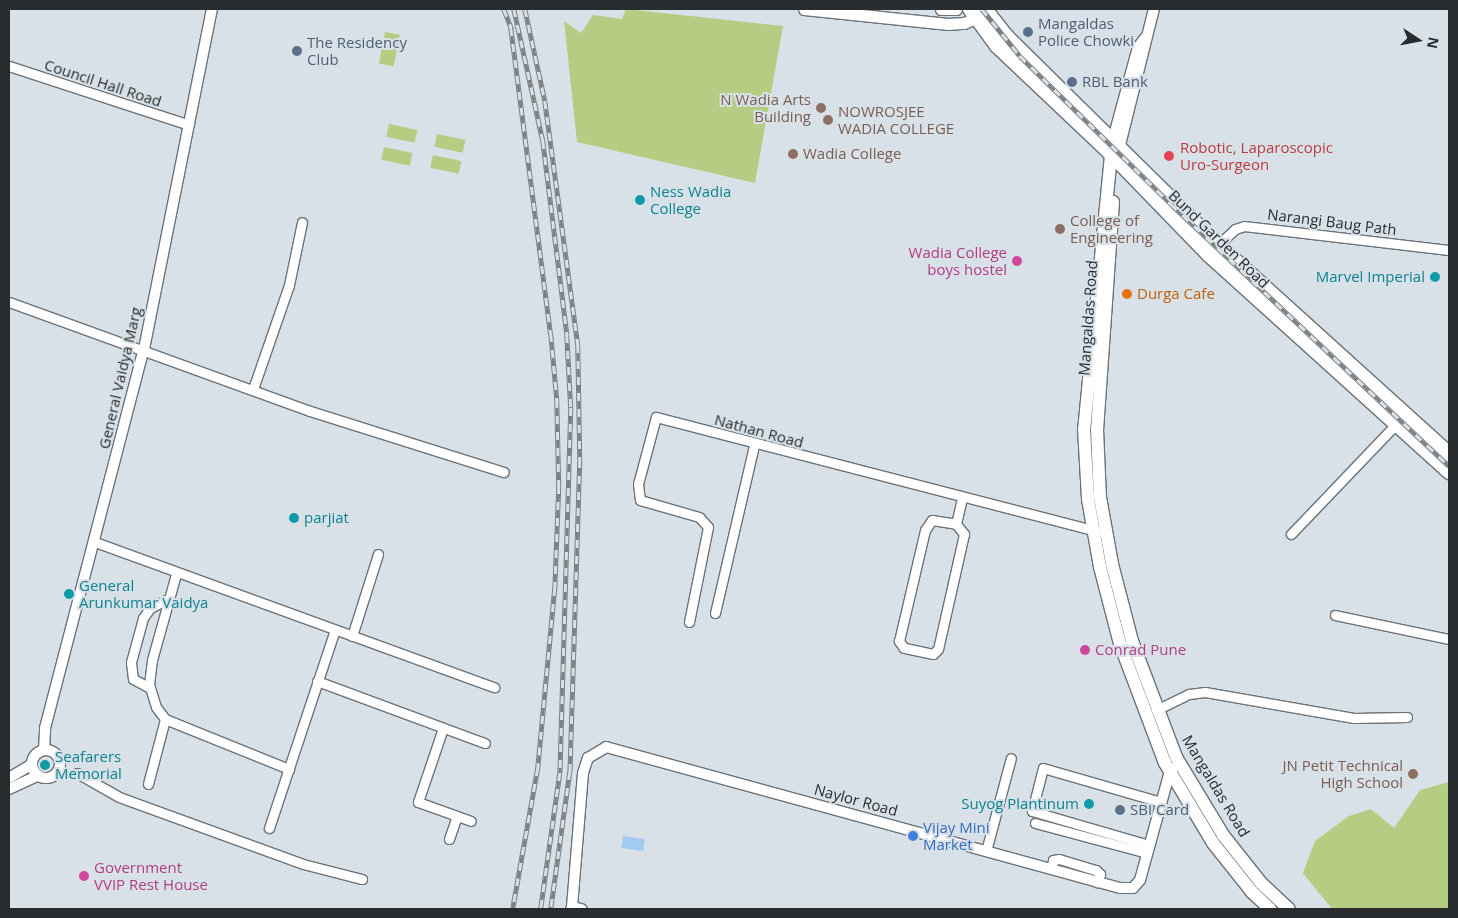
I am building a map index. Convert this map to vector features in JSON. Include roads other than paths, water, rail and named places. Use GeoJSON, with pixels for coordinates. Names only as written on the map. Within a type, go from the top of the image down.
{"type":"FeatureCollection","features":[{"type":"Feature","properties":{"kind":"highway","name":"Bund Garden Road"},"geometry":{"type":"LineString","coordinates":[[980,12],[1007,37],[1115,149],[1209,255],[1449,472]]}},
{"type":"Feature","properties":{"kind":"highway","name":"Bund Garden Road"},"geometry":{"type":"LineString","coordinates":[[1115,149],[1449,454]]}},
{"type":"Feature","properties":{"kind":"main road","name":"Bund Garden Road"},"geometry":{"type":"LineString","coordinates":[[804,9],[948,24],[980,12]]}},
{"type":"Feature","properties":{"kind":"main road"},"geometry":{"type":"LineString","coordinates":[[941,9],[956,9]]}},
{"type":"Feature","properties":{"kind":"main road","name":"Mangaldas Road"},"geometry":{"type":"LineString","coordinates":[[1115,149],[1097,429],[1100,531],[1120,644],[1142,707],[1213,843],[1252,892],[1270,909]]}},
{"type":"Feature","properties":{"kind":"main road","name":"Mangaldas Road"},"geometry":{"type":"LineString","coordinates":[[1100,531],[1132,641],[1175,767],[1223,836],[1261,883],[1289,909]]}},
{"type":"Feature","properties":{"kind":"street","name":"General Vaidya Marg"},"geometry":{"type":"LineString","coordinates":[[44,750],[45,728],[144,349],[212,9]]}},
{"type":"Feature","properties":{"kind":"street","name":"Mangaldas Road"},"geometry":{"type":"LineString","coordinates":[[1115,149],[1138,47],[1146,38],[1154,9]]}},
{"type":"Feature","properties":{"kind":"street","name":"Council Hall Road"},"geometry":{"type":"LineString","coordinates":[[9,66],[189,125]]}},
{"type":"Feature","properties":{"kind":"street"},"geometry":{"type":"LineString","coordinates":[[252,389],[289,285],[302,222]]}},
{"type":"Feature","properties":{"kind":"street","name":"Narangi Baug Path"},"geometry":{"type":"LineString","coordinates":[[1218,245],[1235,229],[1244,226],[1449,250]]}},
{"type":"Feature","properties":{"kind":"street"},"geometry":{"type":"LineString","coordinates":[[9,302],[252,389],[504,472]]}},
{"type":"Feature","properties":{"kind":"street","name":"Nathan Road"},"geometry":{"type":"LineString","coordinates":[[689,622],[708,526],[699,517],[640,500],[638,484],[656,417],[754,445],[1100,531]]}},
{"type":"Feature","properties":{"kind":"street"},"geometry":{"type":"LineString","coordinates":[[1291,534],[1396,424]]}},
{"type":"Feature","properties":{"kind":"street"},"geometry":{"type":"LineString","coordinates":[[715,613],[754,445]]}},
{"type":"Feature","properties":{"kind":"street"},"geometry":{"type":"LineString","coordinates":[[956,524],[962,498]]}},
{"type":"Feature","properties":{"kind":"street"},"geometry":{"type":"LineString","coordinates":[[929,521],[956,524],[964,530],[964,539],[938,649],[933,654],[904,648],[899,641],[929,521]]}},
{"type":"Feature","properties":{"kind":"street"},"geometry":{"type":"LineString","coordinates":[[95,542],[176,574],[494,687]]}},
{"type":"Feature","properties":{"kind":"street"},"geometry":{"type":"LineString","coordinates":[[352,636],[378,554]]}},
{"type":"Feature","properties":{"kind":"street"},"geometry":{"type":"LineString","coordinates":[[176,574],[152,660],[150,688],[156,707],[165,719],[289,769]]}},
{"type":"Feature","properties":{"kind":"street"},"geometry":{"type":"LineString","coordinates":[[150,688],[133,679],[131,662],[143,618],[150,608],[168,599]]}},
{"type":"Feature","properties":{"kind":"street"},"geometry":{"type":"LineString","coordinates":[[1334,615],[1449,639]]}},
{"type":"Feature","properties":{"kind":"street"},"geometry":{"type":"LineString","coordinates":[[269,828],[335,630]]}},
{"type":"Feature","properties":{"kind":"street"},"geometry":{"type":"LineString","coordinates":[[317,682],[485,743]]}},
{"type":"Feature","properties":{"kind":"street"},"geometry":{"type":"LineString","coordinates":[[1156,710],[1189,694],[1205,692],[1306,712],[1354,718],[1407,717]]}},
{"type":"Feature","properties":{"kind":"street"},"geometry":{"type":"LineString","coordinates":[[148,784],[165,719]]}},
{"type":"Feature","properties":{"kind":"street"},"geometry":{"type":"LineString","coordinates":[[443,728],[418,802],[471,821]]}},
{"type":"Feature","properties":{"kind":"street","name":"Naylor Road"},"geometry":{"type":"LineString","coordinates":[[575,908],[583,773],[588,758],[606,747],[1097,882],[1133,888],[1140,880],[1162,802],[1175,767]]}},
{"type":"Feature","properties":{"kind":"street"},"geometry":{"type":"LineString","coordinates":[[9,778],[32,764],[37,753],[44,750],[58,757],[59,769],[51,777],[38,776],[9,789]]}},
{"type":"Feature","properties":{"kind":"street"},"geometry":{"type":"LineString","coordinates":[[986,851],[1012,758]]}},
{"type":"Feature","properties":{"kind":"street"},"geometry":{"type":"LineString","coordinates":[[32,764],[38,776]]}},
{"type":"Feature","properties":{"kind":"street"},"geometry":{"type":"LineString","coordinates":[[1148,849],[1032,811],[1043,768],[1162,802]]}},
{"type":"Feature","properties":{"kind":"street"},"geometry":{"type":"LineString","coordinates":[[77,773],[119,797],[303,864],[362,879]]}},
{"type":"Feature","properties":{"kind":"street"},"geometry":{"type":"LineString","coordinates":[[449,839],[457,816]]}},
{"type":"Feature","properties":{"kind":"street"},"geometry":{"type":"LineString","coordinates":[[1035,823],[1148,849]]}},
{"type":"Feature","properties":{"kind":"water"},"geometry":{"type":"Polygon","coordinates":[[[623,836],[645,839],[643,851],[621,848],[623,836]]]}},
{"type":"Feature","properties":{"kind":"railway"},"geometry":{"type":"LineString","coordinates":[[504,9],[512,30]]}},
{"type":"Feature","properties":{"kind":"railway"},"geometry":{"type":"LineString","coordinates":[[514,9],[543,141],[567,335],[571,408],[560,773],[541,909]]}},
{"type":"Feature","properties":{"kind":"railway"},"geometry":{"type":"LineString","coordinates":[[525,9],[545,101],[578,345],[580,460],[570,772],[551,909]]}},
{"type":"Feature","properties":{"kind":"railway"},"geometry":{"type":"LineString","coordinates":[[982,9],[1020,56],[1171,204],[1449,466]]}},
{"type":"Feature","properties":{"kind":"railway"},"geometry":{"type":"LineString","coordinates":[[511,28],[551,334],[557,400],[559,486],[555,588],[538,768],[513,909]]}},
{"type":"Feature","properties":{"kind":"place","name":"Mangaldas Police Chowki"},"geometry":{"type":"Point","coordinates":[1028,32]}},
{"type":"Feature","properties":{"kind":"place","name":"The Residency Club"},"geometry":{"type":"Point","coordinates":[297,51]}},
{"type":"Feature","properties":{"kind":"place","name":"RBL Bank"},"geometry":{"type":"Point","coordinates":[1072,82]}},
{"type":"Feature","properties":{"kind":"place","name":"N Wadia Arts Building"},"geometry":{"type":"Point","coordinates":[821,108]}},
{"type":"Feature","properties":{"kind":"place","name":"NOWROSJEE WADIA COLLEGE"},"geometry":{"type":"Point","coordinates":[828,120]}},
{"type":"Feature","properties":{"kind":"place","name":"Wadia College"},"geometry":{"type":"Point","coordinates":[793,154]}},
{"type":"Feature","properties":{"kind":"place","name":"Robotic, Laparoscopic Uro-Surgeon"},"geometry":{"type":"Point","coordinates":[1169,156]}},
{"type":"Feature","properties":{"kind":"place","name":"Ness Wadia College"},"geometry":{"type":"Point","coordinates":[640,200]}},
{"type":"Feature","properties":{"kind":"place","name":"College of Engineering"},"geometry":{"type":"Point","coordinates":[1060,229]}},
{"type":"Feature","properties":{"kind":"place","name":"Wadia College boys hostel"},"geometry":{"type":"Point","coordinates":[1017,261]}},
{"type":"Feature","properties":{"kind":"place","name":"Marvel Imperial"},"geometry":{"type":"Point","coordinates":[1435,277]}},
{"type":"Feature","properties":{"kind":"place","name":"Durga Cafe"},"geometry":{"type":"Point","coordinates":[1127,294]}},
{"type":"Feature","properties":{"kind":"place","name":"parjiat"},"geometry":{"type":"Point","coordinates":[294,518]}},
{"type":"Feature","properties":{"kind":"place","name":"General Arunkumar Vaidya"},"geometry":{"type":"Point","coordinates":[69,594]}},
{"type":"Feature","properties":{"kind":"place","name":"Conrad Pune"},"geometry":{"type":"Point","coordinates":[1085,650]}},
{"type":"Feature","properties":{"kind":"place","name":"Seafarers Memorial"},"geometry":{"type":"Point","coordinates":[45,765]}},
{"type":"Feature","properties":{"kind":"place","name":"JN Petit Technical High School"},"geometry":{"type":"Point","coordinates":[1413,774]}},
{"type":"Feature","properties":{"kind":"place","name":"Suyog Plantinum"},"geometry":{"type":"Point","coordinates":[1089,804]}},
{"type":"Feature","properties":{"kind":"place","name":"SBI Card"},"geometry":{"type":"Point","coordinates":[1120,810]}},
{"type":"Feature","properties":{"kind":"place","name":"Vijay Mini Market"},"geometry":{"type":"Point","coordinates":[913,836]}},
{"type":"Feature","properties":{"kind":"place","name":"Government VVIP Rest House"},"geometry":{"type":"Point","coordinates":[84,876]}}]}
